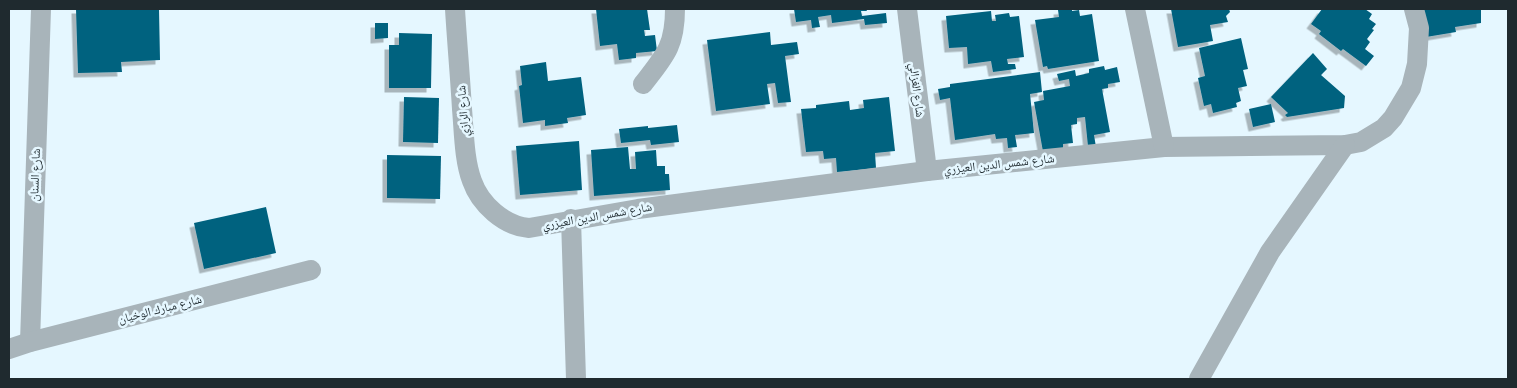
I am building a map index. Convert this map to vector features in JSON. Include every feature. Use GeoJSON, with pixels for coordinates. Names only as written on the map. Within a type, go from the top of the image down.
{"type":"FeatureCollection","features":[{"type":"Feature","properties":{"kind":"street","name":"شارع السنان"},"geometry":{"type":"LineString","coordinates":[[30,342],[41,9]]}},
{"type":"Feature","properties":{"kind":"street","name":"شارع الرازي"},"geometry":{"type":"LineString","coordinates":[[455,9],[465,143],[472,180],[478,192],[490,207]]}},
{"type":"Feature","properties":{"kind":"street"},"geometry":{"type":"LineString","coordinates":[[643,84],[666,55],[674,31],[675,9]]}},
{"type":"Feature","properties":{"kind":"street","name":"شارع الغزالي"},"geometry":{"type":"LineString","coordinates":[[907,9],[927,170]]}},
{"type":"Feature","properties":{"kind":"street"},"geometry":{"type":"LineString","coordinates":[[1135,9],[1164,147]]}},
{"type":"Feature","properties":{"kind":"street","name":"شارع شمس الدين العيزري"},"geometry":{"type":"LineString","coordinates":[[490,207],[503,219],[521,227],[549,225],[571,219],[638,208],[927,170],[1164,147],[1345,144],[1361,142],[1384,128],[1393,118],[1411,88],[1418,64],[1419,28],[1414,9]]}},
{"type":"Feature","properties":{"kind":"street"},"geometry":{"type":"LineString","coordinates":[[1199,379],[1270,252],[1345,144]]}},
{"type":"Feature","properties":{"kind":"street"},"geometry":{"type":"LineString","coordinates":[[571,219],[576,379]]}},
{"type":"Feature","properties":{"kind":"street","name":"شارع مبارك الوخيان"},"geometry":{"type":"LineString","coordinates":[[9,349],[311,270]]}},
{"type":"Feature","properties":{"kind":"building"},"geometry":{"type":"Polygon","coordinates":[[[76,9],[159,9],[160,60],[121,62],[122,72],[78,73],[76,9]]]}},
{"type":"Feature","properties":{"kind":"building"},"geometry":{"type":"Polygon","coordinates":[[[596,9],[647,9],[650,30],[644,30],[645,36],[655,35],[657,51],[636,53],[636,58],[619,60],[617,44],[600,46],[596,9]]]}},
{"type":"Feature","properties":{"kind":"building"},"geometry":{"type":"Polygon","coordinates":[[[794,9],[866,9],[867,11],[861,11],[862,16],[886,13],[887,23],[865,25],[864,19],[832,23],[831,15],[818,17],[820,27],[812,28],[811,20],[796,22],[794,9]]]}},
{"type":"Feature","properties":{"kind":"building"},"geometry":{"type":"Polygon","coordinates":[[[1072,9],[1072,11],[1079,10],[1080,16],[1092,14],[1099,61],[1048,69],[1047,66],[1043,67],[1035,20],[1059,17],[1058,10],[1072,9]]]}},
{"type":"Feature","properties":{"kind":"building"},"geometry":{"type":"Polygon","coordinates":[[[1171,9],[1229,9],[1230,12],[1226,16],[1228,22],[1210,25],[1213,41],[1178,47],[1171,9]]]}},
{"type":"Feature","properties":{"kind":"building"},"geometry":{"type":"Polygon","coordinates":[[[1322,9],[1365,9],[1372,14],[1369,19],[1376,24],[1367,39],[1370,42],[1365,49],[1374,56],[1366,66],[1343,49],[1341,51],[1319,34],[1321,31],[1311,24],[1322,9]]]}},
{"type":"Feature","properties":{"kind":"building"},"geometry":{"type":"Polygon","coordinates":[[[1422,9],[1481,9],[1481,23],[1455,27],[1456,32],[1426,37],[1422,9]]]}},
{"type":"Feature","properties":{"kind":"building"},"geometry":{"type":"Polygon","coordinates":[[[991,11],[992,21],[996,21],[995,15],[1009,13],[1010,17],[1019,16],[1024,57],[1007,59],[1008,64],[1015,64],[1016,69],[993,72],[991,61],[968,64],[967,47],[949,48],[946,16],[991,11]]]}},
{"type":"Feature","properties":{"kind":"building"},"geometry":{"type":"Polygon","coordinates":[[[375,23],[388,23],[388,38],[375,39],[375,23]]]}},
{"type":"Feature","properties":{"kind":"building"},"geometry":{"type":"Polygon","coordinates":[[[770,32],[771,45],[797,42],[799,54],[785,56],[791,102],[778,103],[775,83],[767,84],[770,104],[716,111],[707,40],[770,32]]]}},
{"type":"Feature","properties":{"kind":"building"},"geometry":{"type":"Polygon","coordinates":[[[399,33],[432,34],[431,88],[389,88],[389,45],[399,45],[399,33]]]}},
{"type":"Feature","properties":{"kind":"building"},"geometry":{"type":"Polygon","coordinates":[[[1241,38],[1248,69],[1243,70],[1247,86],[1238,88],[1241,101],[1236,103],[1237,107],[1213,113],[1211,104],[1204,106],[1198,78],[1205,76],[1199,48],[1241,38]]]}},
{"type":"Feature","properties":{"kind":"building"},"geometry":{"type":"Polygon","coordinates":[[[1313,53],[1327,69],[1321,75],[1345,96],[1344,108],[1287,117],[1285,115],[1288,113],[1271,97],[1313,53]]]}},
{"type":"Feature","properties":{"kind":"building"},"geometry":{"type":"Polygon","coordinates":[[[546,62],[548,81],[581,77],[586,115],[567,118],[568,123],[545,126],[545,120],[523,123],[519,86],[522,85],[520,66],[546,62]]]}},
{"type":"Feature","properties":{"kind":"building"},"geometry":{"type":"Polygon","coordinates":[[[1104,66],[1105,70],[1117,67],[1120,82],[1108,84],[1108,88],[1102,89],[1110,132],[1094,135],[1096,147],[1044,157],[1034,102],[1044,100],[1043,91],[1070,86],[1069,79],[1059,81],[1057,74],[1075,70],[1076,76],[1089,73],[1089,69],[1104,66]],[[1085,117],[1077,118],[1077,124],[1071,125],[1073,143],[1063,144],[1063,149],[1088,146],[1085,117]]]}},
{"type":"Feature","properties":{"kind":"building"},"geometry":{"type":"Polygon","coordinates":[[[1040,72],[1042,92],[1030,94],[1034,133],[1015,135],[1017,147],[1008,148],[1007,138],[996,139],[995,134],[955,140],[950,98],[940,100],[938,89],[950,87],[950,84],[1040,72]]]}},
{"type":"Feature","properties":{"kind":"building"},"geometry":{"type":"Polygon","coordinates":[[[404,97],[439,98],[438,143],[403,142],[404,97]]]}},
{"type":"Feature","properties":{"kind":"building"},"geometry":{"type":"Polygon","coordinates":[[[889,97],[895,151],[875,153],[876,168],[837,172],[836,158],[824,159],[823,151],[806,152],[801,109],[849,101],[850,110],[864,108],[863,100],[889,97]]]}},
{"type":"Feature","properties":{"kind":"building"},"geometry":{"type":"Polygon","coordinates":[[[1271,104],[1275,122],[1253,127],[1249,109],[1271,104]]]}},
{"type":"Feature","properties":{"kind":"building"},"geometry":{"type":"Polygon","coordinates":[[[677,125],[679,142],[651,145],[650,140],[621,143],[619,129],[677,125]]]}},
{"type":"Feature","properties":{"kind":"building"},"geometry":{"type":"Polygon","coordinates":[[[579,141],[582,190],[520,195],[516,146],[579,141]]]}},
{"type":"Feature","properties":{"kind":"building"},"geometry":{"type":"Polygon","coordinates":[[[628,147],[630,169],[636,169],[635,152],[656,150],[657,166],[665,166],[665,174],[669,174],[670,190],[594,196],[591,150],[628,147]]]}},
{"type":"Feature","properties":{"kind":"building"},"geometry":{"type":"Polygon","coordinates":[[[387,155],[441,156],[440,199],[387,198],[387,155]]]}},
{"type":"Feature","properties":{"kind":"building"},"geometry":{"type":"Polygon","coordinates":[[[266,207],[276,253],[204,269],[194,223],[266,207]]]}}]}
